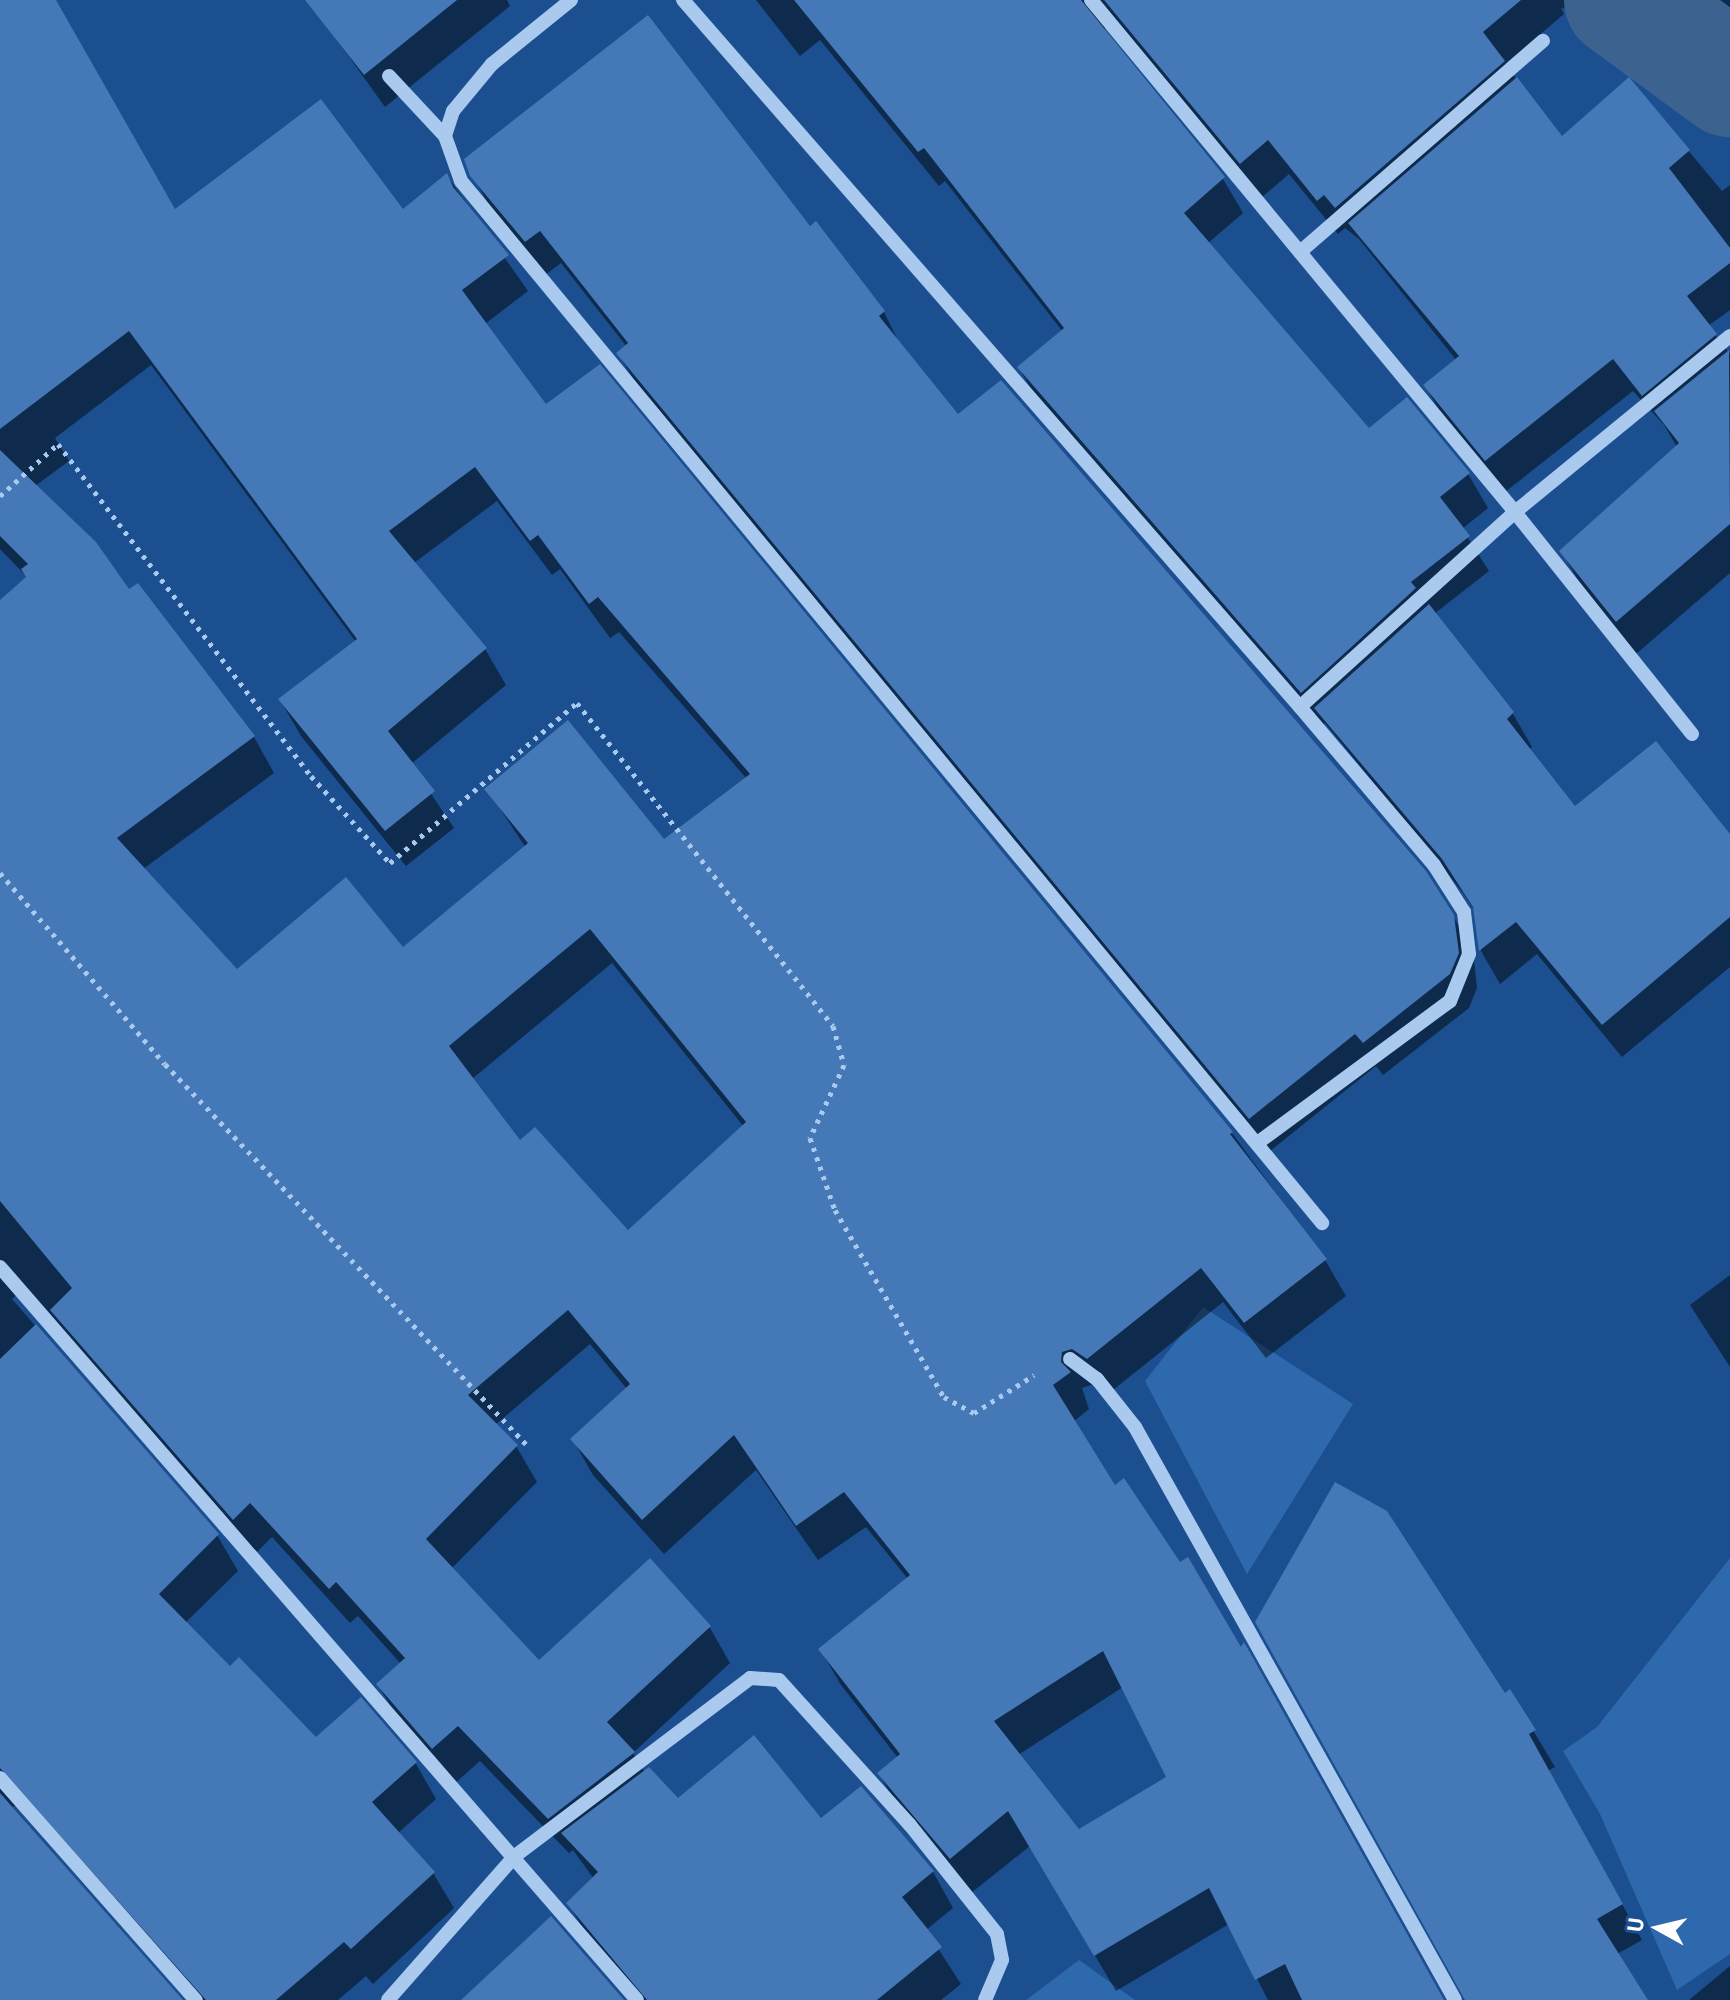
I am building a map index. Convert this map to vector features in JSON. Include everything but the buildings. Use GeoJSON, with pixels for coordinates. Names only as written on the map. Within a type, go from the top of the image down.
{"type":"FeatureCollection","features":[{"type":"Feature","properties":{"kind":"street"},"geometry":{"type":"LineString","coordinates":[[445,136],[462,95],[571,0]]}},
{"type":"Feature","properties":{"kind":"street"},"geometry":{"type":"LineString","coordinates":[[683,0],[1300,707],[1434,865],[1464,912],[1469,954],[1450,1001],[1259,1142]]}},
{"type":"Feature","properties":{"kind":"street"},"geometry":{"type":"LineString","coordinates":[[1091,0],[1515,512],[1692,734]]}},
{"type":"Feature","properties":{"kind":"street"},"geometry":{"type":"LineString","coordinates":[[1300,252],[1543,41]]}},
{"type":"Feature","properties":{"kind":"street"},"geometry":{"type":"LineString","coordinates":[[389,76],[445,136],[461,181],[1259,1142],[1322,1223]]}},
{"type":"Feature","properties":{"kind":"street"},"geometry":{"type":"LineString","coordinates":[[1300,707],[1515,512],[1730,336]]}},
{"type":"Feature","properties":{"kind":"street"},"geometry":{"type":"LineString","coordinates":[[0,1267],[637,2000]]}},
{"type":"Feature","properties":{"kind":"street"},"geometry":{"type":"LineString","coordinates":[[1070,1359],[1097,1379],[1135,1427],[1455,2000]]}},
{"type":"Feature","properties":{"kind":"street"},"geometry":{"type":"LineString","coordinates":[[388,2000],[515,1856],[736,1684],[750,1678],[779,1680],[910,1825],[997,1934],[1002,1960],[985,2000]]}},
{"type":"Feature","properties":{"kind":"street"},"geometry":{"type":"LineString","coordinates":[[0,1778],[196,2000]]}},
{"type":"Feature","properties":{"kind":"path"},"geometry":{"type":"LineString","coordinates":[[0,496],[58,444],[311,776],[390,863],[577,703],[833,1026],[844,1065],[810,1138],[835,1210],[944,1397],[974,1413],[1052,1362],[1070,1359]]}},
{"type":"Feature","properties":{"kind":"path"},"geometry":{"type":"LineString","coordinates":[[0,873],[165,1064],[526,1444]]}},
{"type":"Feature","properties":{"kind":"shaded area"},"geometry":{"type":"Polygon","coordinates":[[[1203,1307],[1353,1404],[1247,1574],[1145,1381],[1203,1307]]]}},
{"type":"Feature","properties":{"kind":"shaded area"},"geometry":{"type":"Polygon","coordinates":[[[1730,1558],[1730,1954],[1677,1990],[1600,1814],[1563,1751],[1597,1727],[1730,1558]]]}},
{"type":"Feature","properties":{"kind":"shaded area"},"geometry":{"type":"Polygon","coordinates":[[[1079,1960],[1135,2000],[1026,2000],[1079,1960]]]}},
{"type":"Feature","properties":{"kind":"waterway"},"geometry":{"type":"LineString","coordinates":[[1622,0],[1730,79]]}}]}
